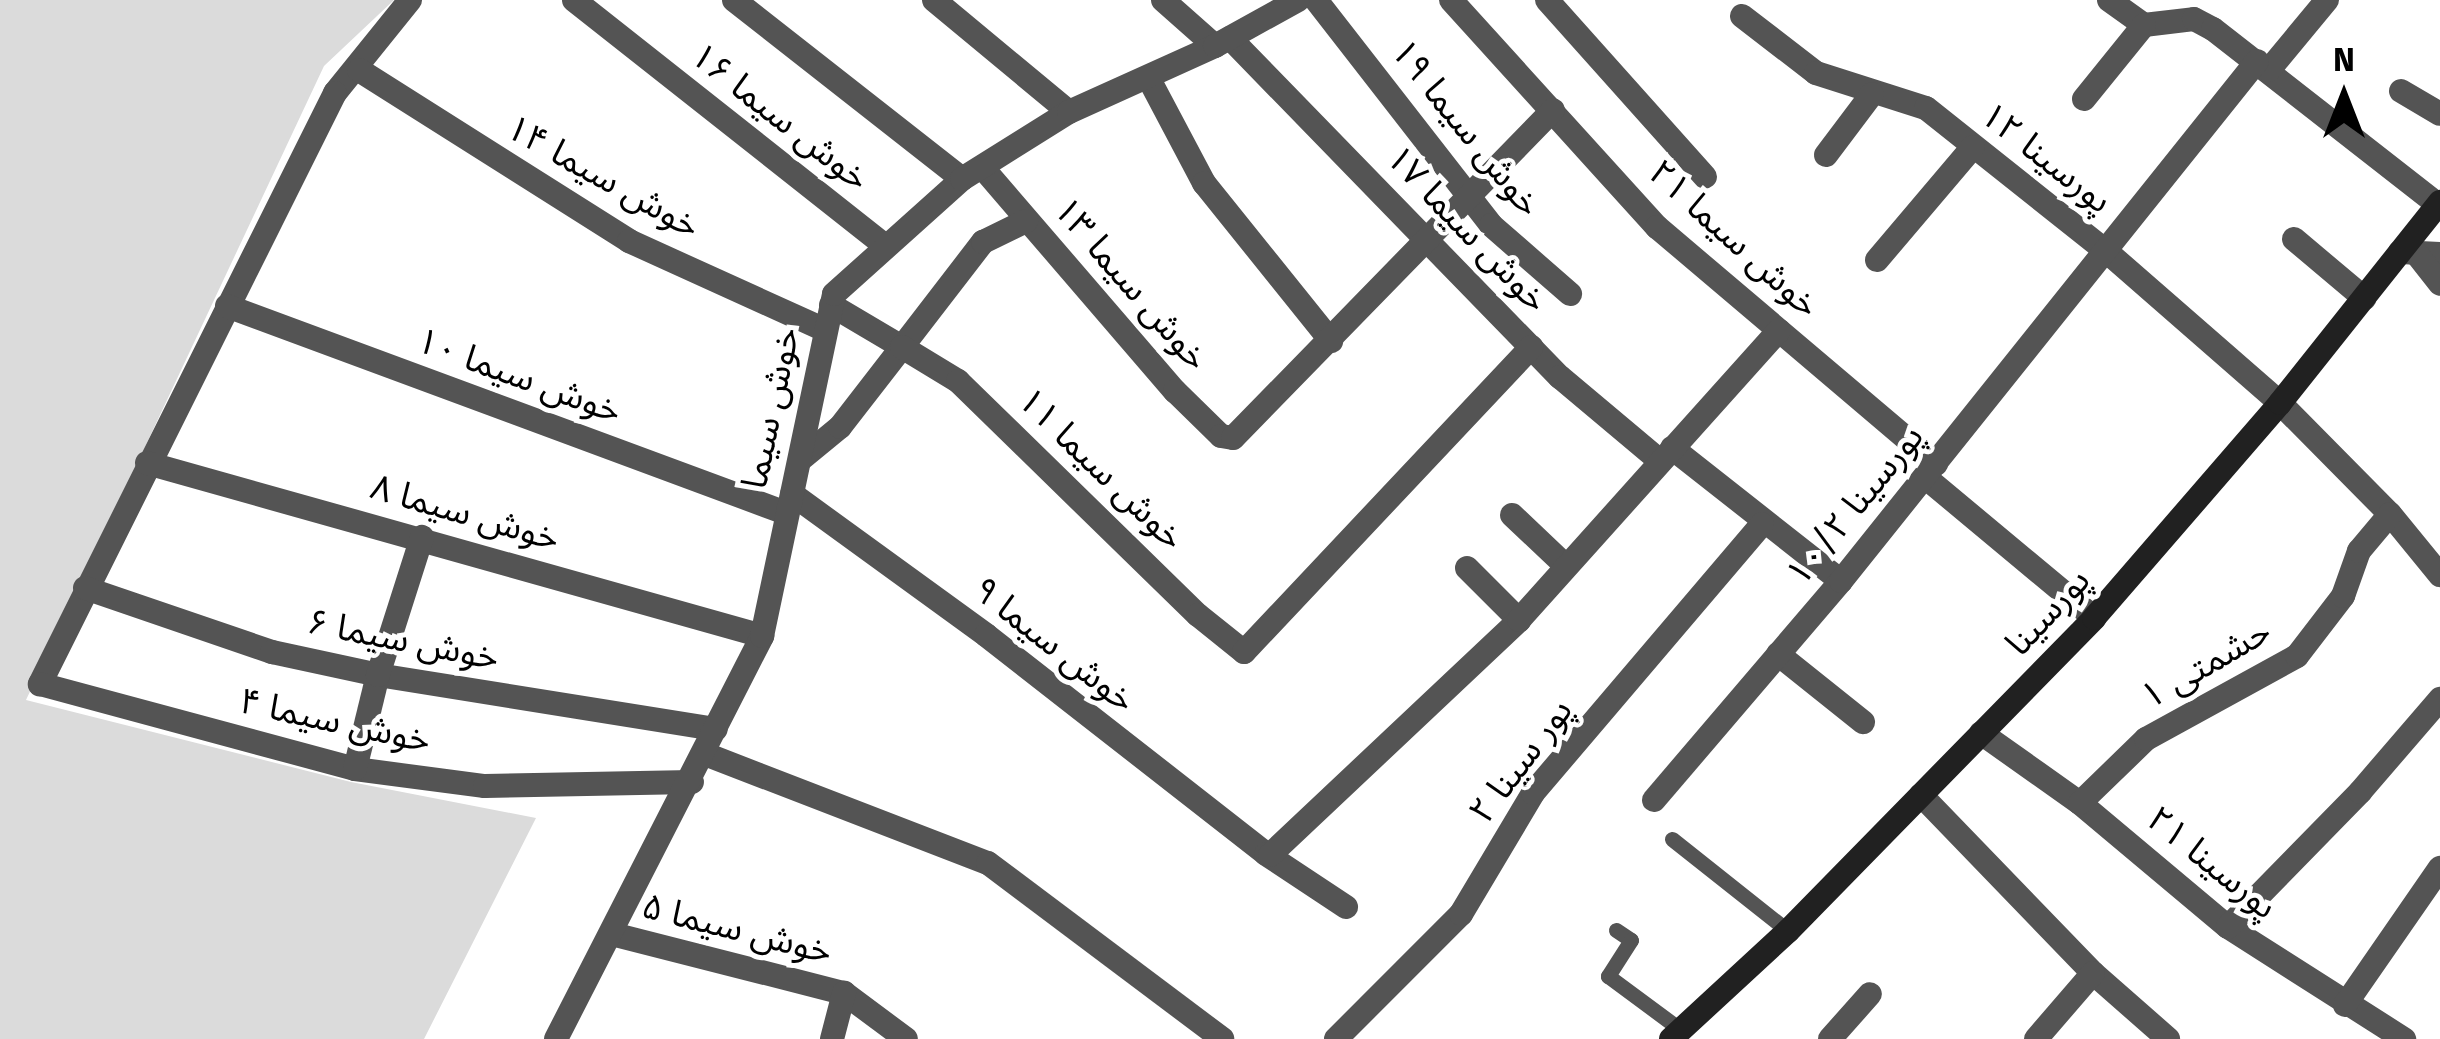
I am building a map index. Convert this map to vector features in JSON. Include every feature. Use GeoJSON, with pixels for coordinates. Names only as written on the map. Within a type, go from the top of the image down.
{"type":"FeatureCollection","features":[{"type":"Feature","properties":{"kind":"street"},"geometry":{"type":"LineString","coordinates":[[85,588],[335,92],[359,70],[410,0]]}},
{"type":"Feature","properties":{"kind":"street","name":"خوش سیما ۱۶"},"geometry":{"type":"LineString","coordinates":[[574,0],[886,246]]}},
{"type":"Feature","properties":{"kind":"street","name":"خوش سیما ۱۳"},"geometry":{"type":"LineString","coordinates":[[734,0],[972,173],[1026,220],[1175,391],[1221,436],[1233,438],[1331,341]]}},
{"type":"Feature","properties":{"kind":"street"},"geometry":{"type":"LineString","coordinates":[[934,0],[1069,112]]}},
{"type":"Feature","properties":{"kind":"street","name":"خوش سیما ۱۷"},"geometry":{"type":"LineString","coordinates":[[1163,0],[1223,42],[1428,238],[1531,346],[1666,455],[1841,581]]}},
{"type":"Feature","properties":{"kind":"street","name":"خوش سیما"},"geometry":{"type":"LineString","coordinates":[[556,1039],[692,782],[762,636],[780,573],[789,503],[834,295],[972,173],[1069,112],[1149,79],[1298,0]]}},
{"type":"Feature","properties":{"kind":"street","name":"خوش سیما ۱۹"},"geometry":{"type":"LineString","coordinates":[[1316,0],[1491,224],[1570,294]]}},
{"type":"Feature","properties":{"kind":"street","name":"خوش سیما ۲۱"},"geometry":{"type":"LineString","coordinates":[[1451,0],[1657,227],[1779,330],[2094,619]]}},
{"type":"Feature","properties":{"kind":"street"},"geometry":{"type":"LineString","coordinates":[[1547,0],[1705,177]]}},
{"type":"Feature","properties":{"kind":"street"},"geometry":{"type":"LineString","coordinates":[[2109,0],[2144,25]]}},
{"type":"Feature","properties":{"kind":"street","name":"پورسینا ۱۰/۲"},"geometry":{"type":"LineString","coordinates":[[1654,800],[1841,581],[2106,251],[2263,66],[2327,0]]}},
{"type":"Feature","properties":{"kind":"street"},"geometry":{"type":"LineString","coordinates":[[2084,99],[2144,25],[2180,9],[2263,66],[2439,203]]}},
{"type":"Feature","properties":{"kind":"street","name":"پورسینا ۱۲"},"geometry":{"type":"LineString","coordinates":[[1742,16],[1816,73],[1926,108],[2106,251],[2280,403],[2435,559]]}},
{"type":"Feature","properties":{"kind":"street","name":"خوش سیما ۱۴"},"geometry":{"type":"LineString","coordinates":[[359,70],[629,241],[827,317]]}},
{"type":"Feature","properties":{"kind":"street"},"geometry":{"type":"LineString","coordinates":[[1149,79],[1204,183],[1331,341],[1553,110]]}},
{"type":"Feature","properties":{"kind":"street"},"geometry":{"type":"LineString","coordinates":[[2402,91],[2440,114]]}},
{"type":"Feature","properties":{"kind":"street"},"geometry":{"type":"LineString","coordinates":[[1826,155],[1872,94]]}},
{"type":"Feature","properties":{"kind":"street"},"geometry":{"type":"LineString","coordinates":[[1877,260],[1972,148]]}},
{"type":"Feature","properties":{"kind":"street","name":"پورسینا"},"geometry":{"type":"LineString","coordinates":[[1676,1035],[1788,932],[2094,619],[2364,298],[2419,253],[2439,203]]}},
{"type":"Feature","properties":{"kind":"street"},"geometry":{"type":"LineString","coordinates":[[801,459],[840,427],[982,242],[1026,220]]}},
{"type":"Feature","properties":{"kind":"street"},"geometry":{"type":"LineString","coordinates":[[2294,239],[2364,298]]}},
{"type":"Feature","properties":{"kind":"street"},"geometry":{"type":"LineString","coordinates":[[2419,253],[2440,284]]}},
{"type":"Feature","properties":{"kind":"street","name":"خوش سیما ۱۰"},"geometry":{"type":"LineString","coordinates":[[227,305],[789,503]]}},
{"type":"Feature","properties":{"kind":"street","name":"خوش سیما ۱۱"},"geometry":{"type":"LineString","coordinates":[[827,317],[902,347],[958,381],[1198,615],[1244,652],[1531,346]]}},
{"type":"Feature","properties":{"kind":"street"},"geometry":{"type":"LineString","coordinates":[[1270,855],[1519,620],[1779,330]]}},
{"type":"Feature","properties":{"kind":"street","name":"خوش سیما ۸"},"geometry":{"type":"LineString","coordinates":[[147,463],[762,636]]}},
{"type":"Feature","properties":{"kind":"street","name":"خوش سیما ۹"},"geometry":{"type":"LineString","coordinates":[[789,503],[1346,907]]}},
{"type":"Feature","properties":{"kind":"street","name":"حشمتی ۱"},"geometry":{"type":"LineString","coordinates":[[2080,802],[2146,740],[2297,656],[2343,596],[2360,550],[2390,514]]}},
{"type":"Feature","properties":{"kind":"street"},"geometry":{"type":"LineString","coordinates":[[1512,515],[1566,566]]}},
{"type":"Feature","properties":{"kind":"street","name":"پور سینا ۲"},"geometry":{"type":"LineString","coordinates":[[1336,1039],[1461,914],[1533,793],[1762,524]]}},
{"type":"Feature","properties":{"kind":"street"},"geometry":{"type":"LineString","coordinates":[[355,770],[378,675],[422,538]]}},
{"type":"Feature","properties":{"kind":"street"},"geometry":{"type":"LineString","coordinates":[[1467,568],[1519,620]]}},
{"type":"Feature","properties":{"kind":"street","name":"خوش سیما ۶"},"geometry":{"type":"LineString","coordinates":[[85,588],[272,652],[378,675],[716,729]]}},
{"type":"Feature","properties":{"kind":"street","name":"خوش سیما ۴"},"geometry":{"type":"LineString","coordinates":[[85,588],[40,685],[355,770],[485,786],[692,782]]}},
{"type":"Feature","properties":{"kind":"street"},"geometry":{"type":"LineString","coordinates":[[1778,654],[1863,722]]}},
{"type":"Feature","properties":{"kind":"street"},"geometry":{"type":"LineString","coordinates":[[2228,928],[2440,700]]}},
{"type":"Feature","properties":{"kind":"street","name":"پورسینا ۲۱"},"geometry":{"type":"LineString","coordinates":[[1981,734],[2080,802],[2228,928],[2345,1004],[2365,1030],[2404,1039]]}},
{"type":"Feature","properties":{"kind":"street"},"geometry":{"type":"LineString","coordinates":[[705,754],[988,863],[1222,1039]]}},
{"type":"Feature","properties":{"kind":"street"},"geometry":{"type":"LineString","coordinates":[[1921,795],[2093,973],[2168,1039]]}},
{"type":"Feature","properties":{"kind":"street"},"geometry":{"type":"LineString","coordinates":[[2345,1004],[2440,868]]}},
{"type":"Feature","properties":{"kind":"street","name":"خوش سیما ۵"},"geometry":{"type":"LineString","coordinates":[[612,934],[844,993]]}},
{"type":"Feature","properties":{"kind":"street"},"geometry":{"type":"LineString","coordinates":[[2036,1039],[2093,973]]}},
{"type":"Feature","properties":{"kind":"street"},"geometry":{"type":"LineString","coordinates":[[832,1039],[844,993],[906,1039]]}},
{"type":"Feature","properties":{"kind":"street"},"geometry":{"type":"LineString","coordinates":[[1830,1039],[1870,994]]}},
{"type":"Feature","properties":{"kind":"lane"},"geometry":{"type":"LineString","coordinates":[[1672,839],[1788,932]]}},
{"type":"Feature","properties":{"kind":"lane"},"geometry":{"type":"LineString","coordinates":[[1616,930],[1631,940],[1607,976],[1676,1035]]}},
{"type":"Feature","properties":{"kind":"shaded area"},"geometry":{"type":"Polygon","coordinates":[[[0,0],[394,0],[324,66],[26,700],[351,782],[536,818],[424,1039],[0,1039],[0,0]]]}}]}
